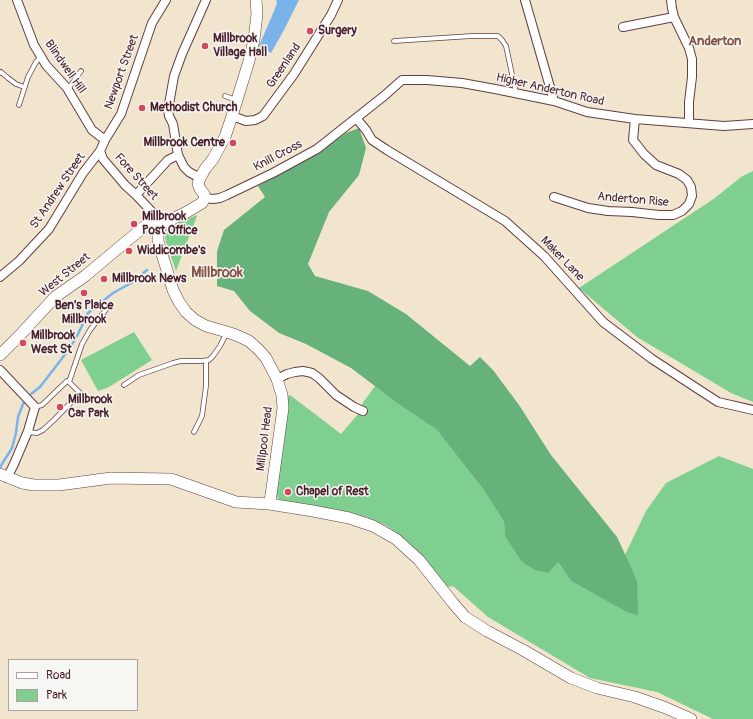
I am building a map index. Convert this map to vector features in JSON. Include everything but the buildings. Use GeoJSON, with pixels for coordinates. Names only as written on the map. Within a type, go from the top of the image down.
{"type":"FeatureCollection","features":[{"type":"Feature","properties":{"kind":"street","name":"Blindwell Hill"},"geometry":{"type":"LineString","coordinates":[[17,0],[34,45],[46,64],[68,90],[92,130],[105,140]]}},
{"type":"Feature","properties":{"kind":"street","name":"Newport Street"},"geometry":{"type":"LineString","coordinates":[[100,151],[121,114],[152,23],[166,0]]}},
{"type":"Feature","properties":{"kind":"street"},"geometry":{"type":"LineString","coordinates":[[200,178],[189,172],[184,167],[178,155],[174,124],[169,116],[168,110],[174,76],[206,0]]}},
{"type":"Feature","properties":{"kind":"street"},"geometry":{"type":"LineString","coordinates":[[205,198],[198,184],[205,169],[213,159],[225,137],[232,116],[254,40],[257,14],[256,0]]}},
{"type":"Feature","properties":{"kind":"street","name":"Greenland"},"geometry":{"type":"LineString","coordinates":[[232,116],[246,121],[255,120],[263,116],[294,74],[331,15],[338,0]]}},
{"type":"Feature","properties":{"kind":"street"},"geometry":{"type":"LineString","coordinates":[[525,0],[554,101]]}},
{"type":"Feature","properties":{"kind":"street"},"geometry":{"type":"LineString","coordinates":[[671,0],[674,17],[690,48],[692,59],[689,123]]}},
{"type":"Feature","properties":{"kind":"street"},"geometry":{"type":"LineString","coordinates":[[623,27],[674,17]]}},
{"type":"Feature","properties":{"kind":"street","name":"Higher Anderton Road"},"geometry":{"type":"LineString","coordinates":[[356,118],[402,80],[427,80],[516,93],[554,101],[587,112],[635,119],[724,126],[753,124]]}},
{"type":"Feature","properties":{"kind":"street","name":"Knill Cross"},"geometry":{"type":"LineString","coordinates":[[205,198],[220,198],[273,173],[317,149],[356,118]]}},
{"type":"Feature","properties":{"kind":"street","name":"Maker Lane"},"geometry":{"type":"LineString","coordinates":[[356,118],[372,140],[505,221],[544,256],[603,322],[652,359],[718,402],[753,410]]}},
{"type":"Feature","properties":{"kind":"street","name":"Anderton Rise"},"geometry":{"type":"LineString","coordinates":[[554,197],[588,208],[608,211],[659,215],[673,215],[682,211],[689,204],[692,196],[691,187],[687,180],[679,174],[656,165],[644,154],[633,140],[635,119]]}},
{"type":"Feature","properties":{"kind":"street","name":"Fore Street"},"geometry":{"type":"LineString","coordinates":[[100,151],[108,166],[152,212],[156,223]]}},
{"type":"Feature","properties":{"kind":"street","name":"St Andrew Street"},"geometry":{"type":"LineString","coordinates":[[0,277],[49,229],[83,173],[100,151]]}},
{"type":"Feature","properties":{"kind":"street"},"geometry":{"type":"LineString","coordinates":[[136,195],[168,160],[178,155]]}},
{"type":"Feature","properties":{"kind":"street","name":"West Street"},"geometry":{"type":"LineString","coordinates":[[0,356],[55,297],[156,223],[166,222],[185,213],[202,203],[205,198]]}},
{"type":"Feature","properties":{"kind":"street","name":"Millpool Head"},"geometry":{"type":"LineString","coordinates":[[156,223],[158,241],[173,290],[186,312],[195,320],[206,326],[236,335],[249,342],[266,358],[277,379],[282,395],[283,408],[269,504]]}},
{"type":"Feature","properties":{"kind":"street"},"geometry":{"type":"LineString","coordinates":[[0,370],[32,405],[28,432],[14,464],[4,476],[22,483],[34,485],[59,485],[111,478],[171,479],[236,502],[269,504],[349,518],[373,526],[396,539],[419,560],[465,617],[487,631],[524,650],[571,678],[597,688],[635,697],[691,719]]}},
{"type":"Feature","properties":{"kind":"street"},"geometry":{"type":"LineString","coordinates":[[277,379],[286,374],[295,372],[302,371],[312,373],[336,395],[363,411]]}},
{"type":"Feature","properties":{"kind":"lane"},"geometry":{"type":"LineString","coordinates":[[394,41],[472,36],[498,36],[506,46],[516,93]]}},
{"type":"Feature","properties":{"kind":"lane"},"geometry":{"type":"LineString","coordinates":[[18,105],[24,87],[36,62],[41,56]]}},
{"type":"Feature","properties":{"kind":"lane"},"geometry":{"type":"LineString","coordinates":[[68,90],[81,71]]}},
{"type":"Feature","properties":{"kind":"lane"},"geometry":{"type":"LineString","coordinates":[[0,73],[1,72],[16,84],[24,87]]}},
{"type":"Feature","properties":{"kind":"lane"},"geometry":{"type":"LineString","coordinates":[[225,96],[237,100]]}},
{"type":"Feature","properties":{"kind":"lane"},"geometry":{"type":"LineString","coordinates":[[69,382],[82,344],[90,330],[108,307]]}},
{"type":"Feature","properties":{"kind":"lane"},"geometry":{"type":"LineString","coordinates":[[124,385],[140,375],[173,362],[208,360],[220,346],[227,332]]}},
{"type":"Feature","properties":{"kind":"lane"},"geometry":{"type":"LineString","coordinates":[[194,432],[202,416],[206,386],[206,361]]}},
{"type":"Feature","properties":{"kind":"lane"},"geometry":{"type":"LineString","coordinates":[[32,405],[42,405],[65,382],[69,382]]}},
{"type":"Feature","properties":{"kind":"lane"},"geometry":{"type":"LineString","coordinates":[[28,432],[37,433],[42,430],[79,394],[79,391],[69,382]]}},
{"type":"Feature","properties":{"kind":"green space"},"geometry":{"type":"Polygon","coordinates":[[[359,128],[366,148],[359,175],[329,212],[308,264],[315,276],[368,291],[406,314],[470,366],[480,357],[493,370],[519,405],[551,455],[617,537],[637,580],[638,615],[629,613],[571,581],[558,562],[548,573],[535,570],[522,562],[505,536],[504,522],[483,489],[436,429],[396,402],[351,368],[306,344],[279,333],[250,311],[234,291],[217,286],[217,251],[224,230],[265,197],[258,186],[316,153],[346,133],[359,128]]]}},
{"type":"Feature","properties":{"kind":"green space"},"geometry":{"type":"Polygon","coordinates":[[[753,171],[753,402],[731,393],[637,337],[579,288],[715,198],[741,177],[753,171]]]}},
{"type":"Feature","properties":{"kind":"green space"},"geometry":{"type":"Polygon","coordinates":[[[197,215],[176,271],[166,242],[166,232],[172,225],[197,215]]]}},
{"type":"Feature","properties":{"kind":"green space"},"geometry":{"type":"Polygon","coordinates":[[[134,332],[152,360],[109,387],[98,391],[81,360],[134,332]]]}},
{"type":"Feature","properties":{"kind":"green space"},"geometry":{"type":"Polygon","coordinates":[[[375,386],[436,429],[483,489],[504,522],[505,536],[558,562],[571,581],[600,596],[637,580],[625,555],[646,511],[666,483],[719,456],[753,469],[753,719],[713,719],[657,692],[590,678],[488,617],[453,586],[449,587],[446,585],[428,562],[406,540],[387,526],[366,517],[342,511],[280,500],[277,497],[277,488],[288,396],[290,395],[341,434],[358,414],[362,404],[375,386]]]}},
{"type":"Feature","properties":{"kind":"water"},"geometry":{"type":"Polygon","coordinates":[[[276,0],[299,0],[271,53],[259,46],[277,3],[276,0]]]}},
{"type":"Feature","properties":{"kind":"waterway"},"geometry":{"type":"LineString","coordinates":[[0,467],[12,448],[18,417],[23,404],[31,394],[40,387],[70,348],[88,313],[113,293],[133,282],[147,270]]}},
{"type":"Feature","properties":{"kind":"place","name":"Surgery"},"geometry":{"type":"Point","coordinates":[310,31]}},
{"type":"Feature","properties":{"kind":"place","name":"Millbrook Village Hall"},"geometry":{"type":"Point","coordinates":[205,46]}},
{"type":"Feature","properties":{"kind":"place","name":"Methodist Church"},"geometry":{"type":"Point","coordinates":[142,108]}},
{"type":"Feature","properties":{"kind":"place","name":"Millbrook Centre"},"geometry":{"type":"Point","coordinates":[233,143]}},
{"type":"Feature","properties":{"kind":"place","name":"Millbrook Post Office"},"geometry":{"type":"Point","coordinates":[134,224]}},
{"type":"Feature","properties":{"kind":"place","name":"Widdicombe's"},"geometry":{"type":"Point","coordinates":[129,251]}},
{"type":"Feature","properties":{"kind":"place","name":"Millbrook News"},"geometry":{"type":"Point","coordinates":[104,279]}},
{"type":"Feature","properties":{"kind":"place","name":"Ben’s Plaice Millbrook"},"geometry":{"type":"Point","coordinates":[84,293]}},
{"type":"Feature","properties":{"kind":"place","name":"Millbrook West St"},"geometry":{"type":"Point","coordinates":[23,343]}},
{"type":"Feature","properties":{"kind":"place","name":"Millbrook Car Park"},"geometry":{"type":"Point","coordinates":[60,407]}},
{"type":"Feature","properties":{"kind":"place","name":"Chapel of Rest"},"geometry":{"type":"Point","coordinates":[288,492]}},
{"type":"Feature","properties":{"kind":"district","name":"Anderton"},"geometry":{"type":"Point","coordinates":[715,42]}},
{"type":"Feature","properties":{"kind":"district","name":"Millbrook"},"geometry":{"type":"Point","coordinates":[217,273]}}]}
